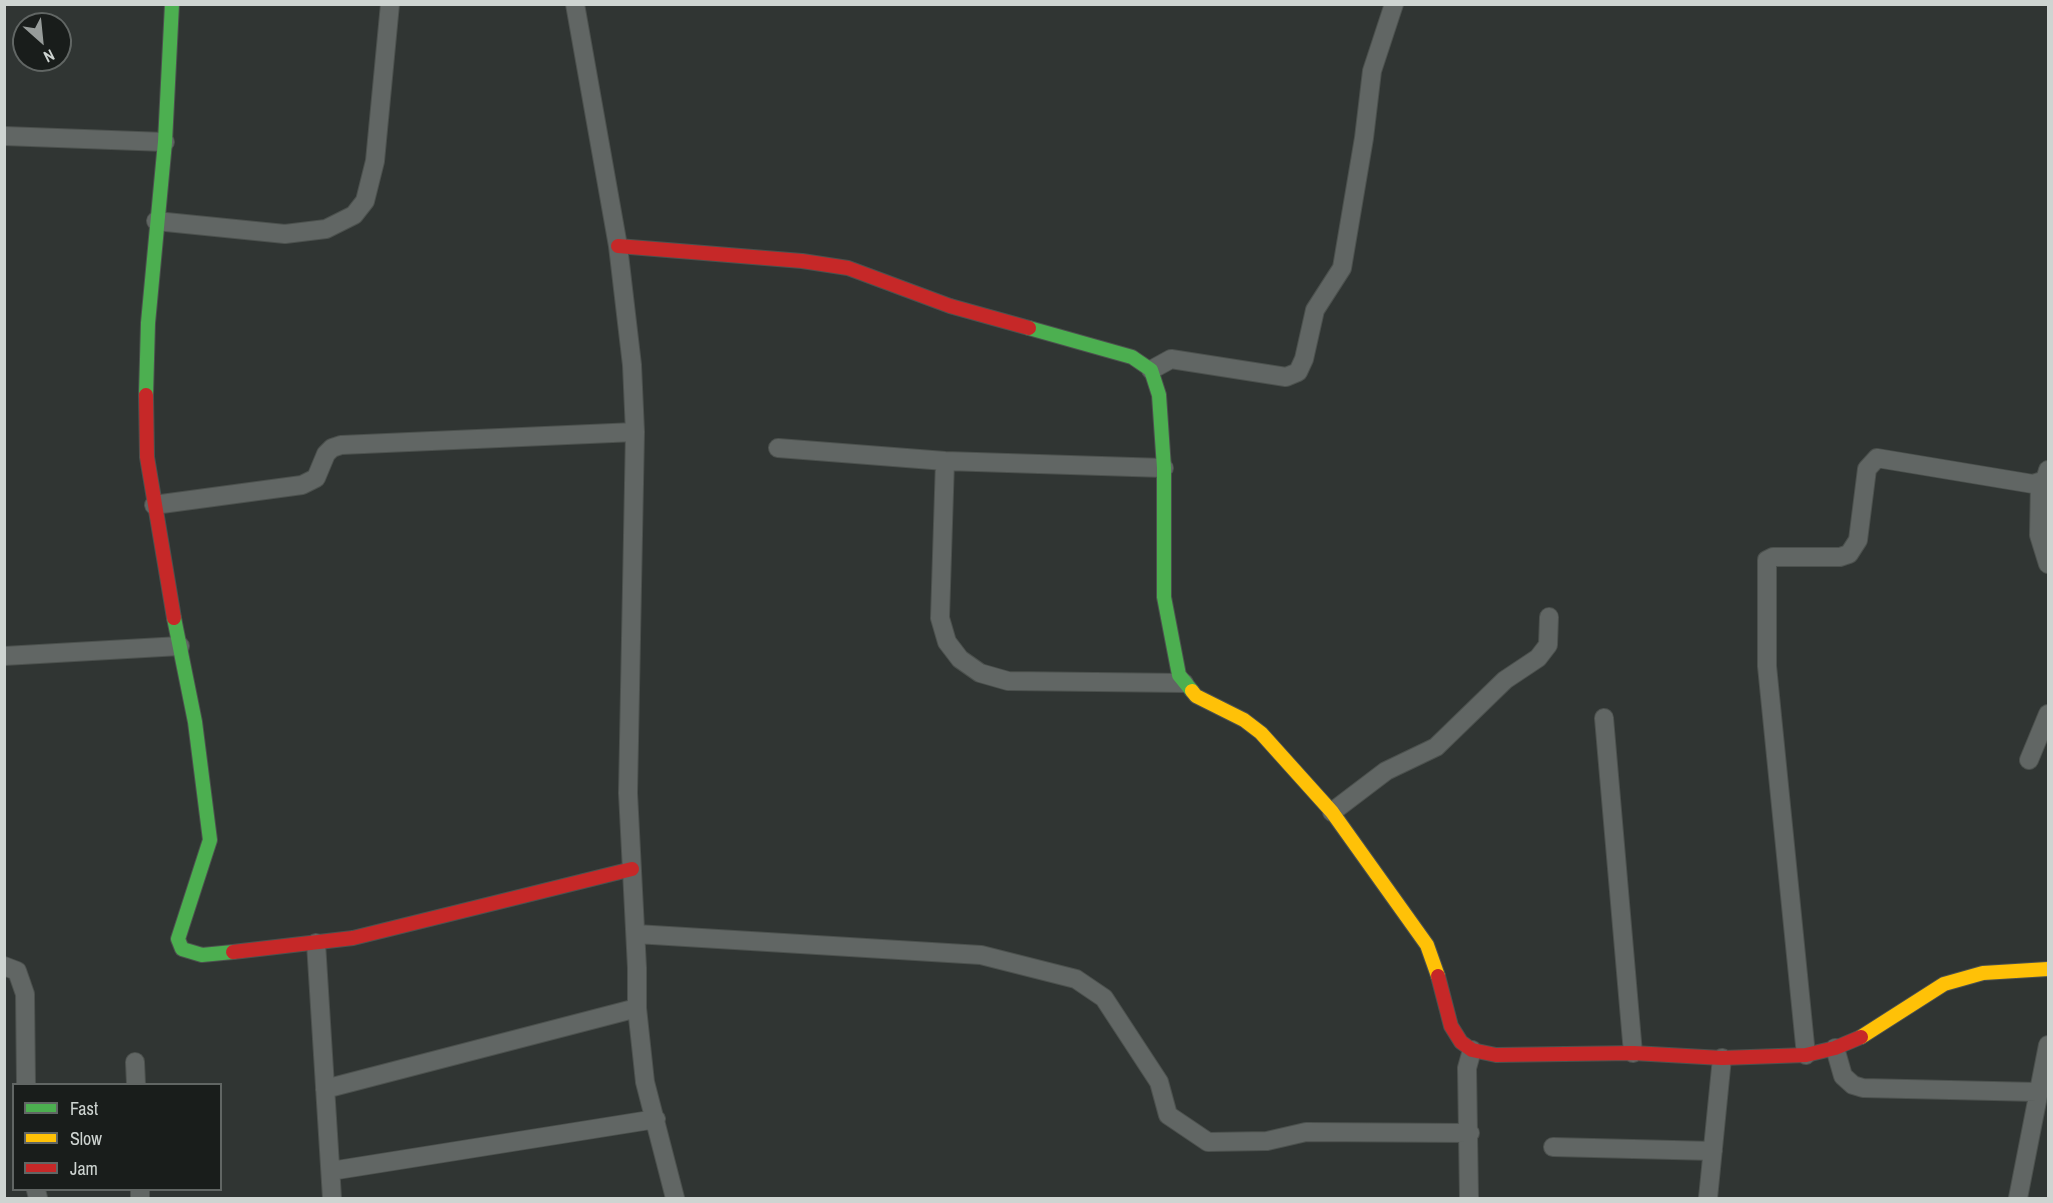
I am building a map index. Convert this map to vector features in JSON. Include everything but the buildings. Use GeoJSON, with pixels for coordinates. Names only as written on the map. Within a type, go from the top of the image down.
{"type":"FeatureCollection","features":[{"type":"Feature","properties":{"kind":"street"},"geometry":{"type":"LineString","coordinates":[[172,4],[165,142],[148,323],[146,394],[147,457],[195,722],[210,840],[178,939],[182,949],[202,955],[353,938],[632,869]]}},
{"type":"Feature","properties":{"kind":"street"},"geometry":{"type":"LineString","coordinates":[[156,221],[285,234],[326,229],[354,215],[364,201],[375,161],[390,4]]}},
{"type":"Feature","properties":{"kind":"street"},"geometry":{"type":"LineString","coordinates":[[575,4],[618,246],[632,365],[635,432],[628,794],[636,934],[637,1008],[645,1082],[675,1198]]}},
{"type":"Feature","properties":{"kind":"street"},"geometry":{"type":"LineString","coordinates":[[1151,370],[1171,358],[1286,377],[1298,372],[1304,359],[1314,310],[1342,268],[1372,71],[1394,4]]}},
{"type":"Feature","properties":{"kind":"street"},"geometry":{"type":"LineString","coordinates":[[4,136],[165,142]]}},
{"type":"Feature","properties":{"kind":"street"},"geometry":{"type":"LineString","coordinates":[[618,246],[813,262],[848,268],[950,306],[1132,357],[1151,370],[1159,395],[1164,468],[1164,597],[1173,653],[1184,683],[1196,696],[1244,720],[1261,733],[1332,812],[1426,945],[1434,962],[1451,1026],[1461,1042],[1472,1050],[1530,1056],[1633,1053],[1722,1058],[1806,1055],[1835,1048],[1863,1036],[1944,984],[1983,973],[2049,969]]}},
{"type":"Feature","properties":{"kind":"street"},"geometry":{"type":"LineString","coordinates":[[154,505],[302,485],[316,478],[326,454],[332,448],[341,445],[635,432]]}},
{"type":"Feature","properties":{"kind":"street"},"geometry":{"type":"LineString","coordinates":[[778,448],[945,461],[1164,468]]}},
{"type":"Feature","properties":{"kind":"street"},"geometry":{"type":"LineString","coordinates":[[1806,1055],[1767,666],[1767,560],[1773,557],[1840,557],[1852,551],[1858,540],[1867,470],[1877,458],[2044,477],[2039,535],[2049,564]]}},
{"type":"Feature","properties":{"kind":"street"},"geometry":{"type":"LineString","coordinates":[[945,461],[940,618],[947,642],[960,660],[980,673],[1008,681],[1184,683]]}},
{"type":"Feature","properties":{"kind":"street"},"geometry":{"type":"LineString","coordinates":[[1332,812],[1386,771],[1436,747],[1505,680],[1538,658],[1548,645],[1549,617]]}},
{"type":"Feature","properties":{"kind":"street"},"geometry":{"type":"LineString","coordinates":[[4,656],[180,646]]}},
{"type":"Feature","properties":{"kind":"street"},"geometry":{"type":"LineString","coordinates":[[2029,760],[2049,714]]}},
{"type":"Feature","properties":{"kind":"street"},"geometry":{"type":"LineString","coordinates":[[1604,718],[1633,1053]]}},
{"type":"Feature","properties":{"kind":"street"},"geometry":{"type":"LineString","coordinates":[[636,934],[981,955],[1076,979],[1104,998],[1159,1082],[1168,1115],[1208,1142],[1267,1141],[1306,1132],[1470,1133]]}},
{"type":"Feature","properties":{"kind":"street"},"geometry":{"type":"LineString","coordinates":[[316,943],[332,1198]]}},
{"type":"Feature","properties":{"kind":"street"},"geometry":{"type":"LineString","coordinates":[[4,966],[17,970],[25,994],[26,1083]]}},
{"type":"Feature","properties":{"kind":"street"},"geometry":{"type":"LineString","coordinates":[[325,1089],[637,1008]]}},
{"type":"Feature","properties":{"kind":"street"},"geometry":{"type":"LineString","coordinates":[[2018,1198],[2037,1092],[2049,1045]]}},
{"type":"Feature","properties":{"kind":"street"},"geometry":{"type":"LineString","coordinates":[[1835,1048],[1843,1076],[1853,1085],[1863,1088],[2037,1092]]}},
{"type":"Feature","properties":{"kind":"street"},"geometry":{"type":"LineString","coordinates":[[1469,1198],[1470,1133],[1467,1068],[1472,1050]]}},
{"type":"Feature","properties":{"kind":"street"},"geometry":{"type":"LineString","coordinates":[[1708,1198],[1722,1058]]}},
{"type":"Feature","properties":{"kind":"street"},"geometry":{"type":"LineString","coordinates":[[135,1062],[136,1083]]}},
{"type":"Feature","properties":{"kind":"street"},"geometry":{"type":"LineString","coordinates":[[331,1171],[656,1119]]}},
{"type":"Feature","properties":{"kind":"street"},"geometry":{"type":"LineString","coordinates":[[1553,1147],[1713,1151]]}},
{"type":"Feature","properties":{"kind":"traffic: fast"},"geometry":{"type":"LineString","coordinates":[[146,395],[148,323],[165,142],[172,4]]}},
{"type":"Feature","properties":{"kind":"traffic: fast"},"geometry":{"type":"LineString","coordinates":[[1029,328],[1132,357],[1151,370],[1159,395],[1164,468],[1164,597],[1179,675],[1192,691]]}},
{"type":"Feature","properties":{"kind":"traffic: fast"},"geometry":{"type":"LineString","coordinates":[[174,618],[195,722],[210,840],[178,939],[182,949],[202,955],[233,952]]}},
{"type":"Feature","properties":{"kind":"traffic: slow"},"geometry":{"type":"LineString","coordinates":[[1192,691],[1196,696],[1244,720],[1261,733],[1332,812],[1427,945],[1438,976]]}},
{"type":"Feature","properties":{"kind":"traffic: slow"},"geometry":{"type":"LineString","coordinates":[[1861,1037],[1944,984],[1983,973],[2048,969]]}},
{"type":"Feature","properties":{"kind":"traffic: jam"},"geometry":{"type":"LineString","coordinates":[[618,246],[802,261],[848,268],[950,306],[1029,328]]}},
{"type":"Feature","properties":{"kind":"traffic: jam"},"geometry":{"type":"LineString","coordinates":[[146,395],[147,457],[174,618]]}},
{"type":"Feature","properties":{"kind":"traffic: jam"},"geometry":{"type":"LineString","coordinates":[[233,952],[353,938],[632,869]]}},
{"type":"Feature","properties":{"kind":"traffic: jam"},"geometry":{"type":"LineString","coordinates":[[1438,976],[1451,1026],[1461,1042],[1472,1050],[1496,1055],[1633,1053],[1722,1058],[1806,1055],[1835,1048],[1861,1037]]}}]}
